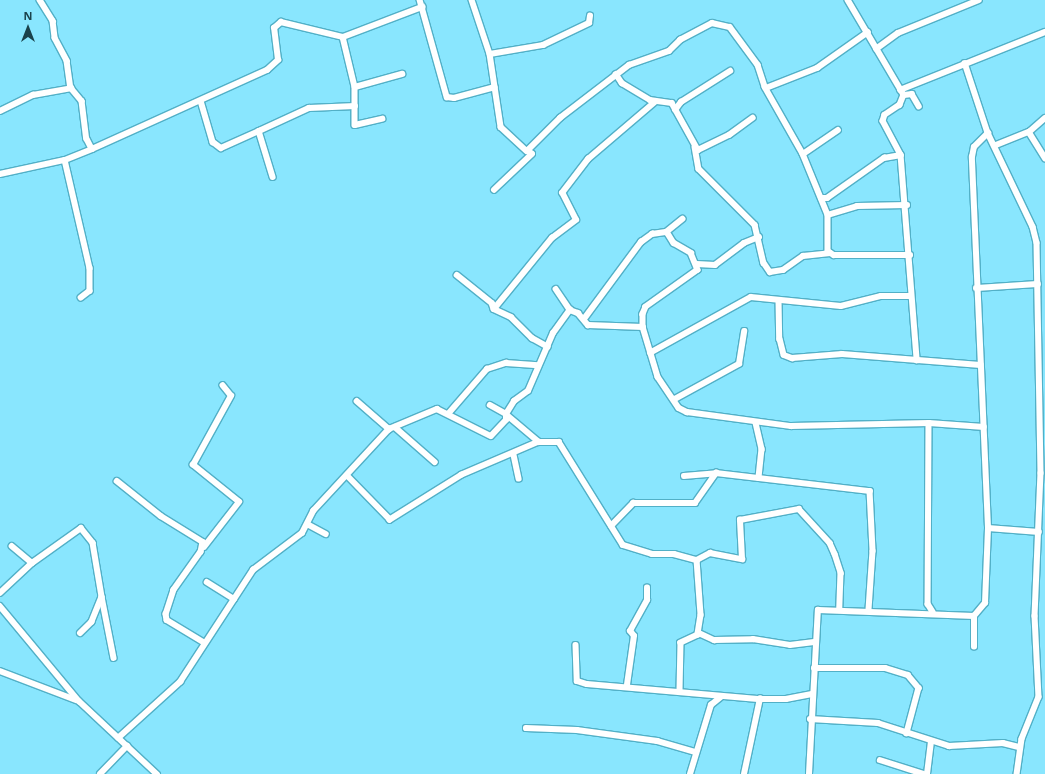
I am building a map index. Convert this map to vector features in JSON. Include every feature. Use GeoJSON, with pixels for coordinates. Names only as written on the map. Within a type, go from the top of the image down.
{"type":"FeatureCollection","features":[{"type":"Feature","properties":{"kind":"street"},"geometry":{"type":"LineString","coordinates":[[40,0],[52,21],[55,38],[68,61],[71,88],[82,101],[87,139],[92,149]]}},
{"type":"Feature","properties":{"kind":"street"},"geometry":{"type":"LineString","coordinates":[[420,0],[447,97],[454,98],[495,87]]}},
{"type":"Feature","properties":{"kind":"street"},"geometry":{"type":"LineString","coordinates":[[472,0],[490,54],[501,127],[532,154],[494,190]]}},
{"type":"Feature","properties":{"kind":"street"},"geometry":{"type":"LineString","coordinates":[[848,0],[904,96]]}},
{"type":"Feature","properties":{"kind":"street"},"geometry":{"type":"LineString","coordinates":[[876,48],[898,33],[979,0]]}},
{"type":"Feature","properties":{"kind":"street"},"geometry":{"type":"LineString","coordinates":[[0,174],[65,160],[92,149],[164,114],[201,101],[273,65],[278,60],[274,28],[281,22],[343,37],[422,7]]}},
{"type":"Feature","properties":{"kind":"street"},"geometry":{"type":"LineString","coordinates":[[490,54],[543,45],[589,23],[590,16]]}},
{"type":"Feature","properties":{"kind":"street"},"geometry":{"type":"LineString","coordinates":[[527,150],[560,118],[616,74],[630,65],[669,51],[700,28],[718,23],[735,30],[758,65],[766,88],[803,154],[828,215],[830,253]]}},
{"type":"Feature","properties":{"kind":"street"},"geometry":{"type":"LineString","coordinates":[[766,88],[817,68],[868,32]]}},
{"type":"Feature","properties":{"kind":"street"},"geometry":{"type":"LineString","coordinates":[[900,90],[1045,32]]}},
{"type":"Feature","properties":{"kind":"street"},"geometry":{"type":"LineString","coordinates":[[343,37],[355,88],[355,125],[382,119]]}},
{"type":"Feature","properties":{"kind":"street"},"geometry":{"type":"LineString","coordinates":[[965,63],[988,133],[996,145],[1034,227],[1043,335],[1043,521],[1039,532],[1035,616],[1039,697],[1019,747],[1017,774]]}},
{"type":"Feature","properties":{"kind":"street"},"geometry":{"type":"LineString","coordinates":[[616,74],[622,83],[655,102],[675,106],[730,71]]}},
{"type":"Feature","properties":{"kind":"street"},"geometry":{"type":"LineString","coordinates":[[355,88],[402,74]]}},
{"type":"Feature","properties":{"kind":"street"},"geometry":{"type":"LineString","coordinates":[[0,111],[33,95],[71,88]]}},
{"type":"Feature","properties":{"kind":"street"},"geometry":{"type":"LineString","coordinates":[[904,96],[912,94],[919,106]]}},
{"type":"Feature","properties":{"kind":"street"},"geometry":{"type":"LineString","coordinates":[[904,96],[900,105],[885,115],[883,121],[901,155],[907,206],[910,255],[910,296],[917,360]]}},
{"type":"Feature","properties":{"kind":"street"},"geometry":{"type":"LineString","coordinates":[[201,101],[213,142],[220,148],[309,108],[355,106]]}},
{"type":"Feature","properties":{"kind":"street"},"geometry":{"type":"LineString","coordinates":[[494,309],[552,238],[576,220],[562,193],[588,159],[655,102]]}},
{"type":"Feature","properties":{"kind":"street"},"geometry":{"type":"LineString","coordinates":[[675,106],[695,146],[699,169],[755,225],[764,263],[770,272],[783,270],[803,256],[830,253],[910,255]]}},
{"type":"Feature","properties":{"kind":"street"},"geometry":{"type":"LineString","coordinates":[[695,146],[698,150],[706,150],[752,118]]}},
{"type":"Feature","properties":{"kind":"street"},"geometry":{"type":"LineString","coordinates":[[996,145],[1029,132],[1045,118]]}},
{"type":"Feature","properties":{"kind":"street"},"geometry":{"type":"LineString","coordinates":[[803,154],[838,130]]}},
{"type":"Feature","properties":{"kind":"street"},"geometry":{"type":"LineString","coordinates":[[259,131],[273,177]]}},
{"type":"Feature","properties":{"kind":"street"},"geometry":{"type":"LineString","coordinates":[[1029,132],[1045,158]]}},
{"type":"Feature","properties":{"kind":"street"},"geometry":{"type":"LineString","coordinates":[[974,647],[974,616],[987,598],[988,528],[976,288],[972,157],[974,147],[988,133]]}},
{"type":"Feature","properties":{"kind":"street"},"geometry":{"type":"LineString","coordinates":[[820,198],[827,198],[884,158],[901,155]]}},
{"type":"Feature","properties":{"kind":"street"},"geometry":{"type":"LineString","coordinates":[[65,160],[91,279],[88,294],[81,298]]}},
{"type":"Feature","properties":{"kind":"street"},"geometry":{"type":"LineString","coordinates":[[828,215],[857,206],[907,206]]}},
{"type":"Feature","properties":{"kind":"street"},"geometry":{"type":"LineString","coordinates":[[584,319],[641,242],[652,234],[668,232],[682,219]]}},
{"type":"Feature","properties":{"kind":"street"},"geometry":{"type":"LineString","coordinates":[[668,232],[674,243],[689,252],[697,264],[696,274],[646,307],[643,327],[658,377],[687,412],[756,423],[929,423],[984,427]]}},
{"type":"Feature","properties":{"kind":"street"},"geometry":{"type":"LineString","coordinates":[[697,264],[715,265],[744,243],[758,237]]}},
{"type":"Feature","properties":{"kind":"street"},"geometry":{"type":"LineString","coordinates":[[457,275],[492,302],[494,309],[511,317],[532,338],[548,347]]}},
{"type":"Feature","properties":{"kind":"street"},"geometry":{"type":"LineString","coordinates":[[976,288],[1038,284]]}},
{"type":"Feature","properties":{"kind":"street"},"geometry":{"type":"LineString","coordinates":[[556,289],[570,310],[584,319],[588,325],[599,328],[643,327]]}},
{"type":"Feature","properties":{"kind":"street"},"geometry":{"type":"LineString","coordinates":[[650,353],[751,297],[841,306],[877,297],[910,296]]}},
{"type":"Feature","properties":{"kind":"street"},"geometry":{"type":"LineString","coordinates":[[779,300],[777,318],[784,355],[804,358],[842,354],[981,365]]}},
{"type":"Feature","properties":{"kind":"street"},"geometry":{"type":"LineString","coordinates":[[118,738],[180,682],[234,599],[264,558],[309,525],[313,511],[348,476],[389,429],[430,410],[449,413],[491,436],[506,420],[506,414],[514,401],[534,383],[538,365],[570,310]]}},
{"type":"Feature","properties":{"kind":"street"},"geometry":{"type":"LineString","coordinates":[[675,399],[740,364],[744,331]]}},
{"type":"Feature","properties":{"kind":"street"},"geometry":{"type":"LineString","coordinates":[[449,413],[487,369],[506,363],[538,365]]}},
{"type":"Feature","properties":{"kind":"street"},"geometry":{"type":"LineString","coordinates":[[205,643],[172,624],[166,614],[174,590],[238,502],[192,466],[231,396],[223,386]]}},
{"type":"Feature","properties":{"kind":"street"},"geometry":{"type":"LineString","coordinates":[[358,400],[389,429]]}},
{"type":"Feature","properties":{"kind":"street"},"geometry":{"type":"LineString","coordinates":[[490,405],[506,414],[539,442]]}},
{"type":"Feature","properties":{"kind":"street"},"geometry":{"type":"LineString","coordinates":[[756,423],[762,449],[759,478]]}},
{"type":"Feature","properties":{"kind":"street"},"geometry":{"type":"LineString","coordinates":[[929,423],[928,604],[933,612]]}},
{"type":"Feature","properties":{"kind":"street"},"geometry":{"type":"LineString","coordinates":[[395,426],[436,462]]}},
{"type":"Feature","properties":{"kind":"street"},"geometry":{"type":"LineString","coordinates":[[348,476],[390,520],[462,476],[514,455],[539,442],[559,442],[623,545],[632,550],[697,560],[710,553],[742,559],[740,520],[799,509],[833,549],[841,573],[840,609]]}},
{"type":"Feature","properties":{"kind":"street"},"geometry":{"type":"LineString","coordinates":[[514,455],[519,478]]}},
{"type":"Feature","properties":{"kind":"street"},"geometry":{"type":"LineString","coordinates":[[611,526],[633,503],[696,503],[716,473]]}},
{"type":"Feature","properties":{"kind":"street"},"geometry":{"type":"LineString","coordinates":[[684,476],[716,473],[870,491],[873,551],[869,610]]}},
{"type":"Feature","properties":{"kind":"street"},"geometry":{"type":"LineString","coordinates":[[117,481],[161,516],[198,538],[204,547]]}},
{"type":"Feature","properties":{"kind":"street"},"geometry":{"type":"LineString","coordinates":[[309,525],[326,534]]}},
{"type":"Feature","properties":{"kind":"street"},"geometry":{"type":"LineString","coordinates":[[0,593],[32,563],[81,528],[93,544],[114,658]]}},
{"type":"Feature","properties":{"kind":"street"},"geometry":{"type":"LineString","coordinates":[[988,528],[1039,532]]}},
{"type":"Feature","properties":{"kind":"street"},"geometry":{"type":"LineString","coordinates":[[12,546],[32,563]]}},
{"type":"Feature","properties":{"kind":"street"},"geometry":{"type":"LineString","coordinates":[[680,692],[681,643],[696,638],[699,633],[697,560]]}},
{"type":"Feature","properties":{"kind":"street"},"geometry":{"type":"LineString","coordinates":[[207,582],[234,599]]}},
{"type":"Feature","properties":{"kind":"street"},"geometry":{"type":"LineString","coordinates":[[628,685],[634,636],[630,631],[647,600],[647,588]]}},
{"type":"Feature","properties":{"kind":"street"},"geometry":{"type":"LineString","coordinates":[[81,634],[92,622],[102,597]]}},
{"type":"Feature","properties":{"kind":"street"},"geometry":{"type":"LineString","coordinates":[[0,606],[79,701],[157,774]]}},
{"type":"Feature","properties":{"kind":"street"},"geometry":{"type":"LineString","coordinates":[[809,774],[814,642],[818,610],[840,609],[933,612],[974,616]]}},
{"type":"Feature","properties":{"kind":"street"},"geometry":{"type":"LineString","coordinates":[[699,633],[714,640],[753,638],[790,645],[814,642]]}},
{"type":"Feature","properties":{"kind":"street"},"geometry":{"type":"LineString","coordinates":[[576,645],[577,680],[680,692],[760,699],[786,699],[812,694]]}},
{"type":"Feature","properties":{"kind":"street"},"geometry":{"type":"LineString","coordinates":[[1038,655],[1045,653]]}},
{"type":"Feature","properties":{"kind":"street"},"geometry":{"type":"LineString","coordinates":[[814,668],[884,668],[908,675],[919,688],[907,733]]}},
{"type":"Feature","properties":{"kind":"street"},"geometry":{"type":"LineString","coordinates":[[0,672],[79,701]]}},
{"type":"Feature","properties":{"kind":"street"},"geometry":{"type":"LineString","coordinates":[[690,774],[695,752],[711,705],[723,696]]}},
{"type":"Feature","properties":{"kind":"street"},"geometry":{"type":"LineString","coordinates":[[744,774],[760,699]]}},
{"type":"Feature","properties":{"kind":"street"},"geometry":{"type":"LineString","coordinates":[[810,719],[878,723],[931,742],[949,746],[1003,743],[1019,747]]}},
{"type":"Feature","properties":{"kind":"street"},"geometry":{"type":"LineString","coordinates":[[526,728],[576,730],[657,741],[695,752]]}},
{"type":"Feature","properties":{"kind":"street"},"geometry":{"type":"LineString","coordinates":[[880,760],[926,774],[931,742]]}},
{"type":"Feature","properties":{"kind":"street"},"geometry":{"type":"LineString","coordinates":[[100,774],[127,746]]}}]}
